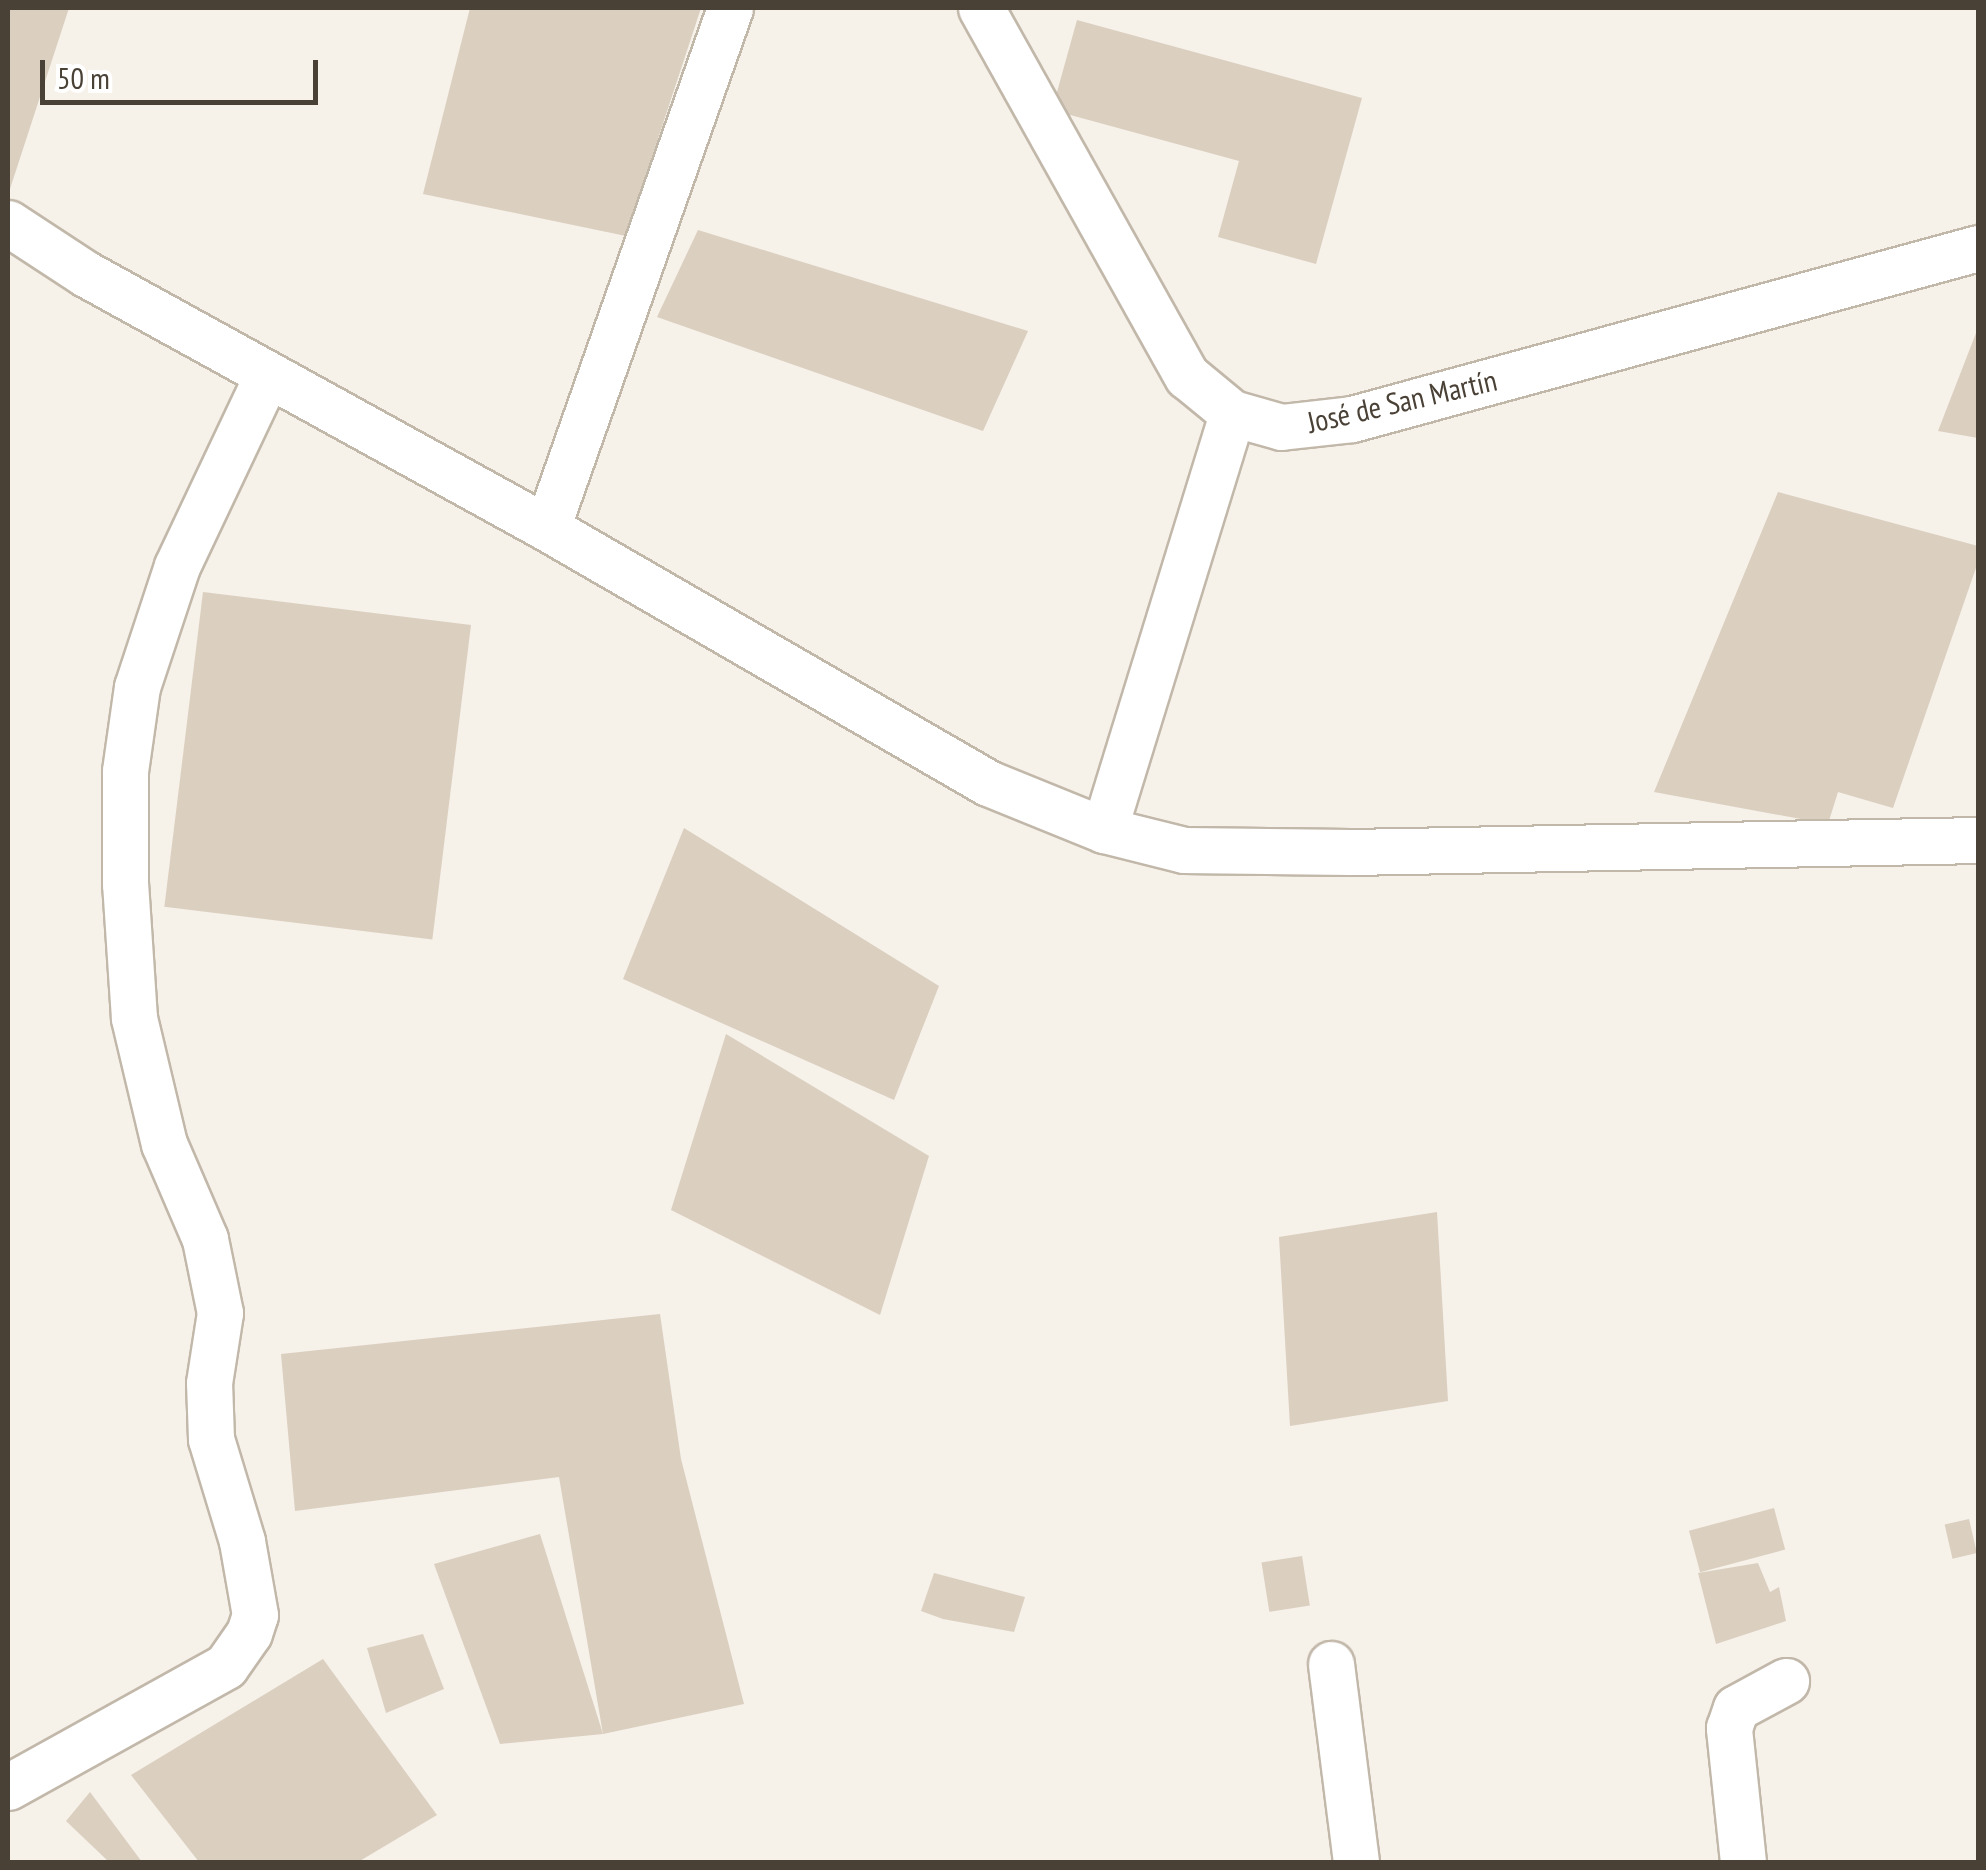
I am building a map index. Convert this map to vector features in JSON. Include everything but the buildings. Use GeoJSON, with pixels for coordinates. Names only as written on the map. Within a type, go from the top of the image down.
{"type":"FeatureCollection","features":[{"type":"Feature","properties":{"kind":"street"},"geometry":{"type":"LineString","coordinates":[[546,528],[730,8]]}},
{"type":"Feature","properties":{"kind":"street","name":"José de San Martín"},"geometry":{"type":"LineString","coordinates":[[981,8],[1187,376],[1232,412],[1281,428],[1352,419],[1978,248]]}},
{"type":"Feature","properties":{"kind":"street"},"geometry":{"type":"LineString","coordinates":[[8,223],[86,274],[546,528],[988,783],[1104,830],[1184,850],[1350,852],[1978,840]]}},
{"type":"Feature","properties":{"kind":"street"},"geometry":{"type":"LineString","coordinates":[[8,1787],[226,1666],[249,1633],[256,1614],[242,1541],[211,1439],[209,1383],[220,1314],[205,1240],[164,1144],[134,1018],[125,884],[125,771],[137,687],[178,566],[266,376]]}},
{"type":"Feature","properties":{"kind":"street"},"geometry":{"type":"LineString","coordinates":[[1104,830],[1232,412]]}},
{"type":"Feature","properties":{"kind":"street"},"geometry":{"type":"LineString","coordinates":[[1331,1664],[1356,1862]]}},
{"type":"Feature","properties":{"kind":"street"},"geometry":{"type":"LineString","coordinates":[[1743,1862],[1730,1728],[1736,1708],[1786,1681]]}}]}
